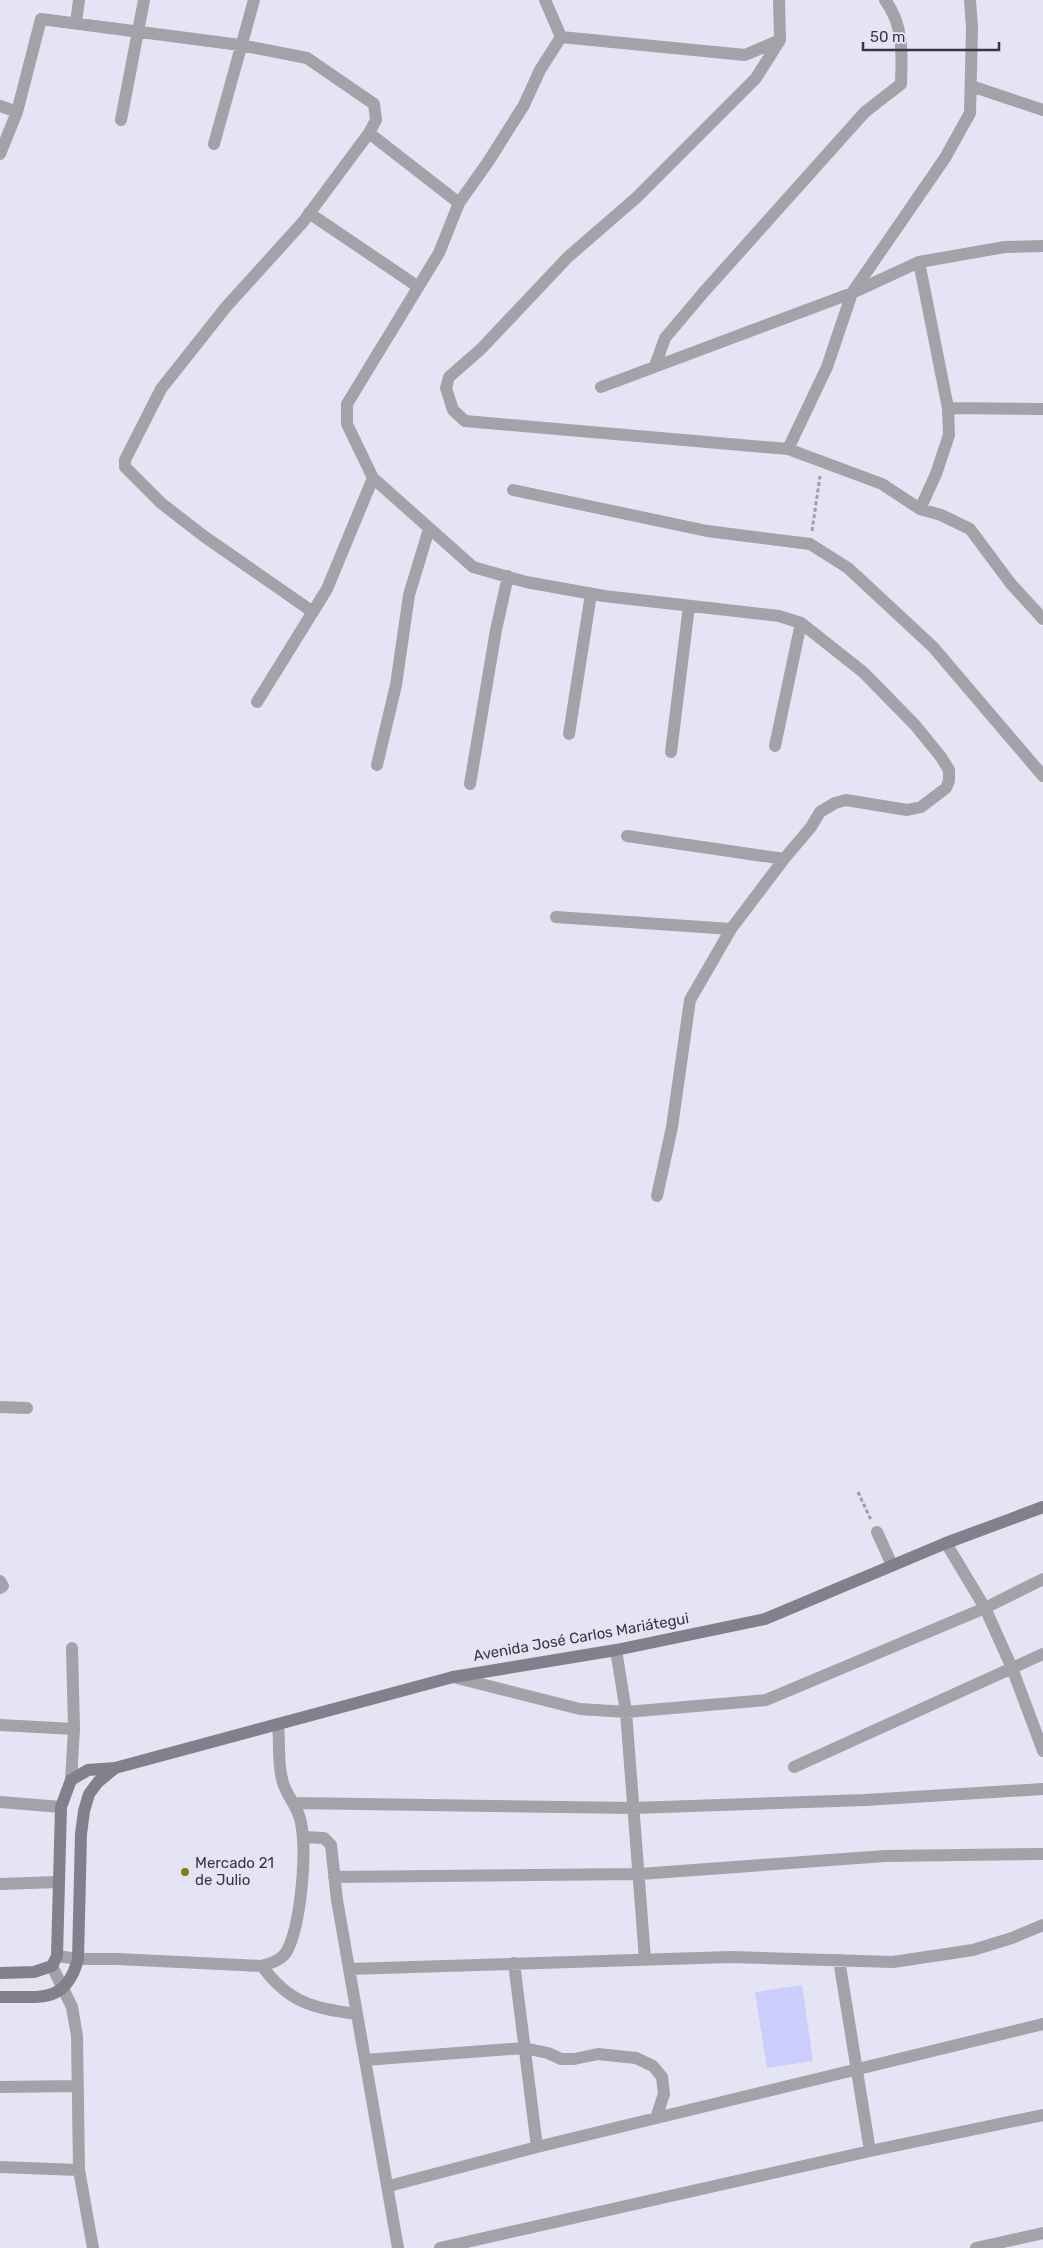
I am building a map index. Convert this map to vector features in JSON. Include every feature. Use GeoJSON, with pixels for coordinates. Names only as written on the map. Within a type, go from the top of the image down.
{"type":"FeatureCollection","features":[{"type":"Feature","properties":{"kind":"street"},"geometry":{"type":"LineString","coordinates":[[76,23],[79,0]]}},
{"type":"Feature","properties":{"kind":"street"},"geometry":{"type":"LineString","coordinates":[[121,120],[144,0]]}},
{"type":"Feature","properties":{"kind":"street"},"geometry":{"type":"LineString","coordinates":[[214,144],[254,0]]}},
{"type":"Feature","properties":{"kind":"street"},"geometry":{"type":"LineString","coordinates":[[545,0],[561,37]]}},
{"type":"Feature","properties":{"kind":"street"},"geometry":{"type":"LineString","coordinates":[[779,0],[780,40],[756,78],[636,198],[568,257],[481,349],[448,377],[446,388],[453,410],[466,421],[788,449],[882,484],[920,509],[941,515],[970,529],[1012,584],[1043,619]]}},
{"type":"Feature","properties":{"kind":"street"},"geometry":{"type":"LineString","coordinates":[[655,366],[665,338],[703,293],[865,112],[901,84],[903,45],[893,11],[885,0]]}},
{"type":"Feature","properties":{"kind":"street"},"geometry":{"type":"LineString","coordinates":[[788,449],[826,367],[852,293],[945,158],[970,113],[972,28],[970,0]]}},
{"type":"Feature","properties":{"kind":"street"},"geometry":{"type":"LineString","coordinates":[[0,154],[17,112],[41,19],[240,45],[307,58],[374,104],[376,120],[369,133],[309,213],[226,307],[161,389],[125,460],[125,467],[162,503],[205,537],[313,612]]}},
{"type":"Feature","properties":{"kind":"street"},"geometry":{"type":"LineString","coordinates":[[561,37],[745,55],[780,40]]}},
{"type":"Feature","properties":{"kind":"street"},"geometry":{"type":"LineString","coordinates":[[561,37],[540,70],[524,105],[488,162],[459,203],[439,253],[417,286],[347,404],[347,424],[373,478],[474,567],[591,594],[779,616],[801,623],[863,672],[915,724],[949,770],[949,780],[946,788],[921,807],[906,810],[846,800],[834,803],[820,812],[811,827],[731,929],[690,1000],[672,1127],[657,1196]]}},
{"type":"Feature","properties":{"kind":"street"},"geometry":{"type":"LineString","coordinates":[[971,86],[1043,110]]}},
{"type":"Feature","properties":{"kind":"street"},"geometry":{"type":"LineString","coordinates":[[0,106],[17,112]]}},
{"type":"Feature","properties":{"kind":"street"},"geometry":{"type":"LineString","coordinates":[[369,133],[459,203]]}},
{"type":"Feature","properties":{"kind":"street"},"geometry":{"type":"LineString","coordinates":[[309,213],[417,286]]}},
{"type":"Feature","properties":{"kind":"street"},"geometry":{"type":"LineString","coordinates":[[601,387],[852,293],[919,262],[1005,247],[1043,246]]}},
{"type":"Feature","properties":{"kind":"street"},"geometry":{"type":"LineString","coordinates":[[919,262],[948,408],[949,435],[936,474],[920,509]]}},
{"type":"Feature","properties":{"kind":"street"},"geometry":{"type":"LineString","coordinates":[[948,408],[1043,410]]}},
{"type":"Feature","properties":{"kind":"street"},"geometry":{"type":"LineString","coordinates":[[257,702],[327,589],[373,478]]}},
{"type":"Feature","properties":{"kind":"street"},"geometry":{"type":"LineString","coordinates":[[513,490],[707,531],[810,544],[848,568],[933,647],[1043,776]]}},
{"type":"Feature","properties":{"kind":"street"},"geometry":{"type":"LineString","coordinates":[[377,765],[396,685],[409,595],[429,529]]}},
{"type":"Feature","properties":{"kind":"street"},"geometry":{"type":"LineString","coordinates":[[470,784],[496,630],[508,576]]}},
{"type":"Feature","properties":{"kind":"street"},"geometry":{"type":"LineString","coordinates":[[569,734],[591,594]]}},
{"type":"Feature","properties":{"kind":"street"},"geometry":{"type":"LineString","coordinates":[[671,752],[689,606]]}},
{"type":"Feature","properties":{"kind":"street"},"geometry":{"type":"LineString","coordinates":[[775,746],[801,623]]}},
{"type":"Feature","properties":{"kind":"street"},"geometry":{"type":"LineString","coordinates":[[627,836],[784,859]]}},
{"type":"Feature","properties":{"kind":"street"},"geometry":{"type":"LineString","coordinates":[[556,917],[731,929]]}},
{"type":"Feature","properties":{"kind":"street"},"geometry":{"type":"LineString","coordinates":[[0,1407],[27,1408]]}},
{"type":"Feature","properties":{"kind":"street","name":"Avenida José Carlos Mariátegui"},"geometry":{"type":"LineString","coordinates":[[71,1780],[88,1770],[115,1768],[453,1677],[616,1650],[765,1618],[946,1543],[1043,1507]]}},
{"type":"Feature","properties":{"kind":"street"},"geometry":{"type":"LineString","coordinates":[[877,1532],[892,1565]]}},
{"type":"Feature","properties":{"kind":"street"},"geometry":{"type":"LineString","coordinates":[[946,1543],[986,1608],[1012,1668],[1043,1751]]}},
{"type":"Feature","properties":{"kind":"street"},"geometry":{"type":"LineString","coordinates":[[453,1677],[580,1709],[626,1712],[766,1700],[986,1608],[1043,1579]]}},
{"type":"Feature","properties":{"kind":"street"},"geometry":{"type":"LineString","coordinates":[[72,1648],[74,1729],[71,1780],[61,1807],[55,1961],[72,2007],[77,2036],[76,2086],[79,2170],[92,2248]]}},
{"type":"Feature","properties":{"kind":"street"},"geometry":{"type":"LineString","coordinates":[[616,1650],[626,1712],[640,1874],[645,1960]]}},
{"type":"Feature","properties":{"kind":"street"},"geometry":{"type":"LineString","coordinates":[[794,1767],[1043,1654]]}},
{"type":"Feature","properties":{"kind":"street"},"geometry":{"type":"LineString","coordinates":[[0,1973],[34,1972],[55,1961],[78,1959],[262,1966],[275,1962],[286,1952],[296,1925],[303,1837],[301,1822],[294,1802],[285,1788],[281,1771],[278,1724]]}},
{"type":"Feature","properties":{"kind":"street"},"geometry":{"type":"LineString","coordinates":[[0,1725],[74,1729]]}},
{"type":"Feature","properties":{"kind":"street","name":"Avenida José Carlos Mariátegui"},"geometry":{"type":"LineString","coordinates":[[64,1989],[73,1977],[78,1959],[84,1811],[89,1794],[98,1782],[115,1768]]}},
{"type":"Feature","properties":{"kind":"street"},"geometry":{"type":"LineString","coordinates":[[294,1802],[633,1808],[865,1800],[1043,1789]]}},
{"type":"Feature","properties":{"kind":"street"},"geometry":{"type":"LineString","coordinates":[[0,1802],[61,1807]]}},
{"type":"Feature","properties":{"kind":"street"},"geometry":{"type":"LineString","coordinates":[[303,1837],[324,1838],[331,1845],[334,1877],[356,2014],[398,2248]]}},
{"type":"Feature","properties":{"kind":"street"},"geometry":{"type":"LineString","coordinates":[[334,1877],[640,1874],[885,1856],[1043,1854]]}},
{"type":"Feature","properties":{"kind":"street"},"geometry":{"type":"LineString","coordinates":[[0,1884],[58,1882]]}},
{"type":"Feature","properties":{"kind":"street"},"geometry":{"type":"LineString","coordinates":[[349,1969],[731,1957],[892,1962],[973,1950],[1012,1938],[1043,1925]]}},
{"type":"Feature","properties":{"kind":"street"},"geometry":{"type":"LineString","coordinates":[[839,1960],[855,2070],[870,2151]]}},
{"type":"Feature","properties":{"kind":"street"},"geometry":{"type":"LineString","coordinates":[[514,1963],[537,2147]]}},
{"type":"Feature","properties":{"kind":"street"},"geometry":{"type":"LineString","coordinates":[[262,1966],[273,1982],[300,2001],[319,2008],[356,2014]]}},
{"type":"Feature","properties":{"kind":"street"},"geometry":{"type":"LineString","coordinates":[[0,1997],[47,1996],[64,1989]]}},
{"type":"Feature","properties":{"kind":"street"},"geometry":{"type":"LineString","coordinates":[[388,2186],[537,2147],[1043,2024]]}},
{"type":"Feature","properties":{"kind":"street"},"geometry":{"type":"LineString","coordinates":[[365,2060],[524,2048],[548,2053],[561,2059],[574,2059],[598,2054],[636,2058],[653,2066],[662,2077],[664,2094],[656,2118]]}},
{"type":"Feature","properties":{"kind":"street"},"geometry":{"type":"LineString","coordinates":[[0,2087],[76,2086]]}},
{"type":"Feature","properties":{"kind":"street"},"geometry":{"type":"LineString","coordinates":[[440,2248],[870,2151],[1043,2115]]}},
{"type":"Feature","properties":{"kind":"street"},"geometry":{"type":"LineString","coordinates":[[0,2168],[79,2170]]}},
{"type":"Feature","properties":{"kind":"street"},"geometry":{"type":"LineString","coordinates":[[976,2248],[1043,2233]]}},
{"type":"Feature","properties":{"kind":"path"},"geometry":{"type":"LineString","coordinates":[[810,544],[822,462]]}},
{"type":"Feature","properties":{"kind":"path"},"geometry":{"type":"LineString","coordinates":[[858,1492],[877,1532]]}},
{"type":"Feature","properties":{"kind":"shaded area"},"geometry":{"type":"Polygon","coordinates":[[[802,1985],[813,2061],[767,2068],[755,1992],[802,1985]]]}},
{"type":"Feature","properties":{"kind":"place","name":"Mercado 21 de Julio"},"geometry":{"type":"Point","coordinates":[185,1872]}}]}
